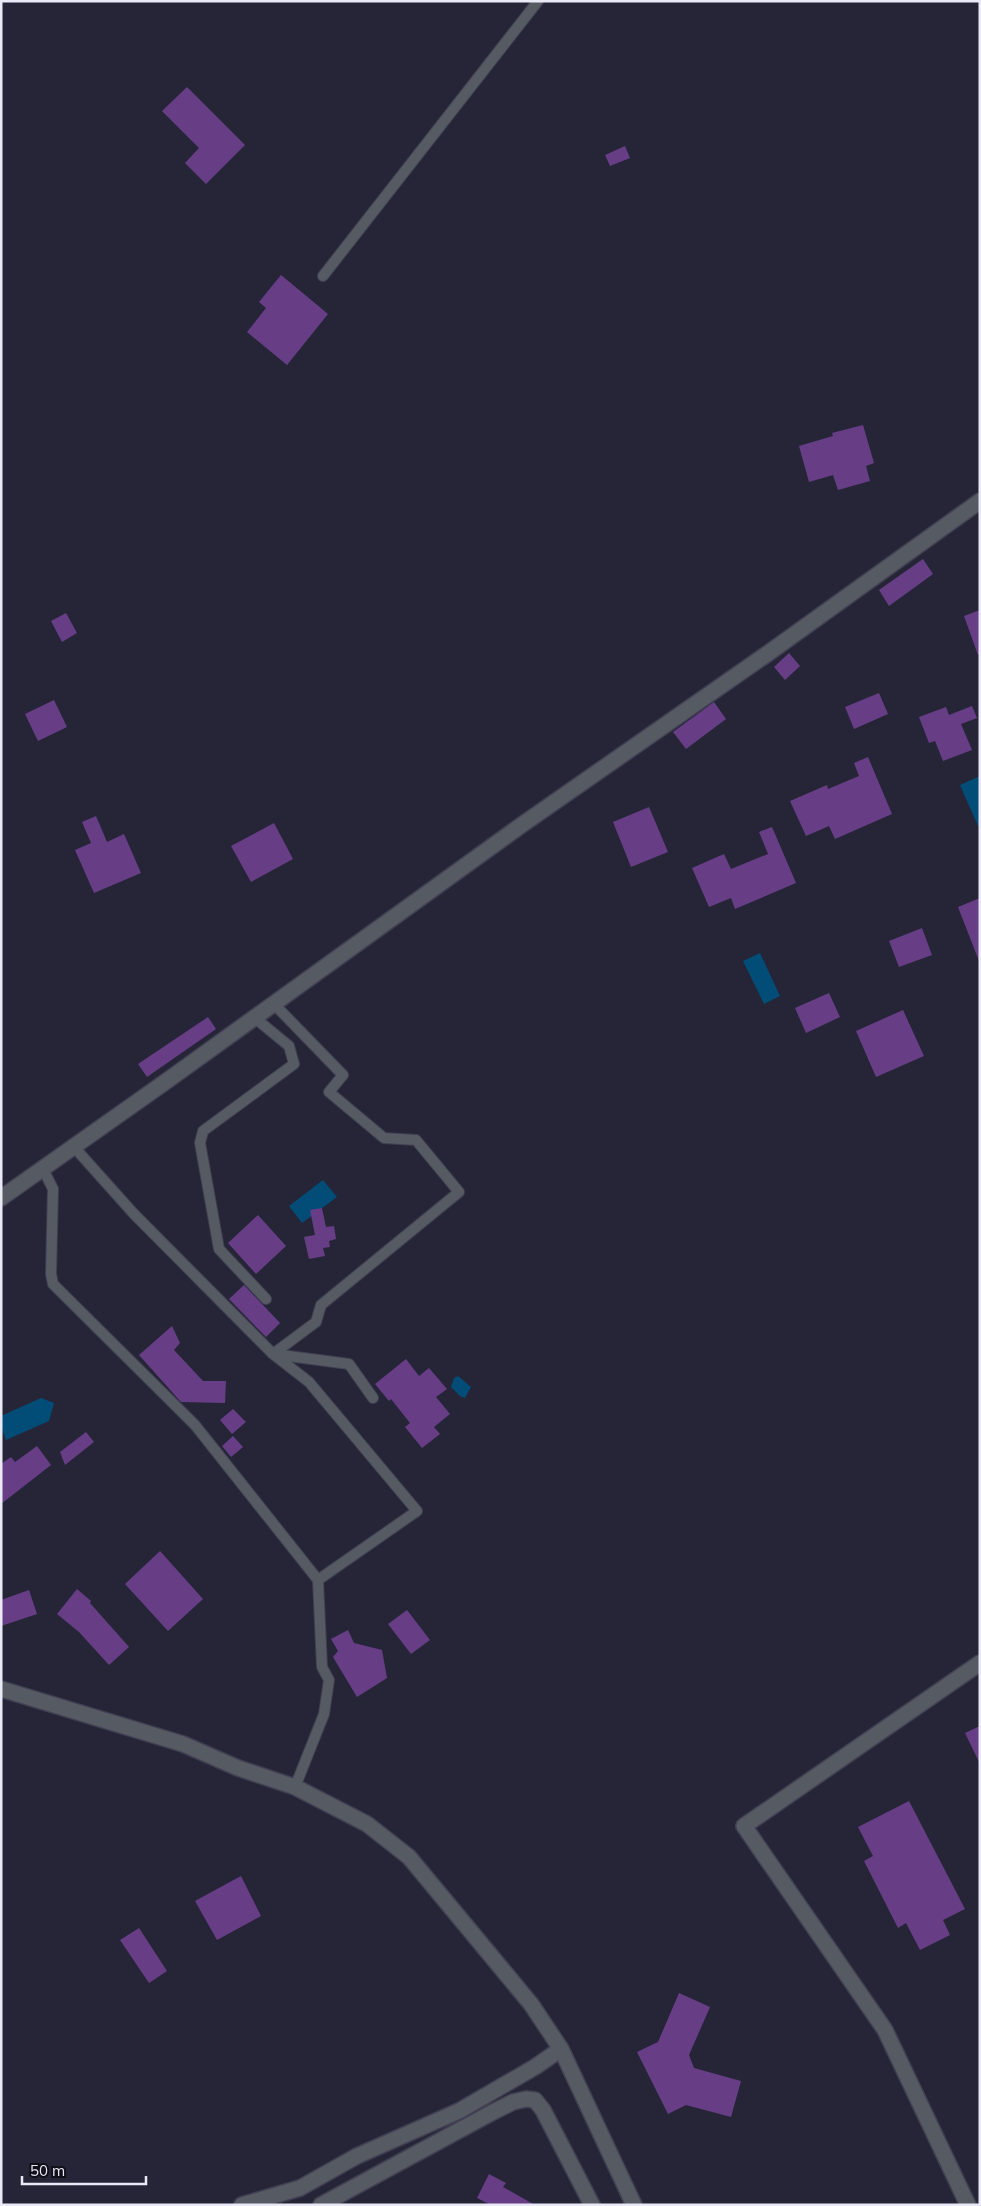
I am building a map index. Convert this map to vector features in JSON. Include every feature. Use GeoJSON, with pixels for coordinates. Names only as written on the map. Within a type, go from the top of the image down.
{"type":"FeatureCollection","features":[{"type":"Feature","properties":{"kind":"street"},"geometry":{"type":"LineString","coordinates":[[1,1198],[255,1018],[523,824],[767,654],[980,501]]}},
{"type":"Feature","properties":{"kind":"street"},"geometry":{"type":"LineString","coordinates":[[968,2205],[885,2030],[744,1826],[980,1663]]}},
{"type":"Feature","properties":{"kind":"street"},"geometry":{"type":"LineString","coordinates":[[1,1689],[183,1744],[238,1768],[294,1787],[367,1824],[410,1857],[531,2004],[561,2049],[634,2205]]}},
{"type":"Feature","properties":{"kind":"street"},"geometry":{"type":"LineString","coordinates":[[242,2205],[300,2188],[357,2156],[459,2110],[535,2067],[561,2049]]}},
{"type":"Feature","properties":{"kind":"street"},"geometry":{"type":"LineString","coordinates":[[321,2205],[491,2113],[526,2099],[535,2100],[543,2110],[592,2205]]}},
{"type":"Feature","properties":{"kind":"lane"},"geometry":{"type":"LineString","coordinates":[[323,276],[538,1]]}},
{"type":"Feature","properties":{"kind":"lane"},"geometry":{"type":"LineString","coordinates":[[274,1004],[343,1075],[329,1092],[384,1138],[416,1140],[459,1192],[321,1305],[316,1322],[274,1354]]}},
{"type":"Feature","properties":{"kind":"lane"},"geometry":{"type":"LineString","coordinates":[[255,1018],[290,1046],[294,1064],[204,1131],[200,1143],[219,1250],[266,1299]]}},
{"type":"Feature","properties":{"kind":"lane"},"geometry":{"type":"LineString","coordinates":[[74,1147],[134,1214],[274,1354],[309,1382],[417,1511],[318,1580]]}},
{"type":"Feature","properties":{"kind":"lane"},"geometry":{"type":"LineString","coordinates":[[43,1169],[53,1189],[51,1274],[53,1284],[194,1425],[318,1580],[322,1667],[329,1680],[324,1714],[294,1787]]}},
{"type":"Feature","properties":{"kind":"lane"},"geometry":{"type":"LineString","coordinates":[[274,1354],[348,1364],[373,1398]]}},
{"type":"Feature","properties":{"kind":"water"},"geometry":{"type":"Polygon","coordinates":[[[980,776],[980,825],[978,826],[960,785],[980,776]]]}},
{"type":"Feature","properties":{"kind":"water"},"geometry":{"type":"Polygon","coordinates":[[[760,953],[780,996],[764,1004],[743,961],[760,953]]]}},
{"type":"Feature","properties":{"kind":"water"},"geometry":{"type":"Polygon","coordinates":[[[323,1180],[337,1197],[302,1223],[289,1206],[323,1180]]]}},
{"type":"Feature","properties":{"kind":"water"},"geometry":{"type":"Polygon","coordinates":[[[458,1376],[471,1387],[465,1398],[460,1396],[451,1387],[454,1378],[458,1376]]]}},
{"type":"Feature","properties":{"kind":"water"},"geometry":{"type":"Polygon","coordinates":[[[41,1398],[54,1403],[49,1421],[6,1440],[1,1426],[1,1416],[41,1398]]]}},
{"type":"Feature","properties":{"kind":"building"},"geometry":{"type":"Polygon","coordinates":[[[187,87],[245,145],[206,184],[185,163],[199,148],[162,111],[187,87]]]}},
{"type":"Feature","properties":{"kind":"building"},"geometry":{"type":"Polygon","coordinates":[[[625,146],[630,158],[610,166],[605,155],[625,146]]]}},
{"type":"Feature","properties":{"kind":"building"},"geometry":{"type":"Polygon","coordinates":[[[281,275],[328,314],[287,365],[247,332],[266,308],[259,302],[281,275]]]}},
{"type":"Feature","properties":{"kind":"building"},"geometry":{"type":"Polygon","coordinates":[[[863,425],[874,463],[866,466],[870,481],[838,490],[833,475],[809,482],[799,446],[833,436],[832,433],[863,425]]]}},
{"type":"Feature","properties":{"kind":"building"},"geometry":{"type":"Polygon","coordinates":[[[923,559],[933,574],[889,606],[879,590],[923,559]]]}},
{"type":"Feature","properties":{"kind":"building"},"geometry":{"type":"Polygon","coordinates":[[[980,610],[980,654],[978,655],[964,616],[980,610]]]}},
{"type":"Feature","properties":{"kind":"building"},"geometry":{"type":"Polygon","coordinates":[[[66,613],[77,633],[62,642],[51,621],[66,613]]]}},
{"type":"Feature","properties":{"kind":"building"},"geometry":{"type":"Polygon","coordinates":[[[789,653],[800,666],[785,680],[774,667],[789,653]]]}},
{"type":"Feature","properties":{"kind":"building"},"geometry":{"type":"Polygon","coordinates":[[[879,693],[888,714],[854,729],[845,707],[879,693]]]}},
{"type":"Feature","properties":{"kind":"building"},"geometry":{"type":"Polygon","coordinates":[[[54,700],[67,727],[38,741],[25,714],[54,700]]]}},
{"type":"Feature","properties":{"kind":"building"},"geometry":{"type":"Polygon","coordinates":[[[714,702],[726,719],[686,749],[673,732],[714,702]]]}},
{"type":"Feature","properties":{"kind":"building"},"geometry":{"type":"Polygon","coordinates":[[[972,706],[977,718],[961,724],[972,750],[943,761],[935,741],[929,743],[919,717],[946,707],[949,715],[972,706]]]}},
{"type":"Feature","properties":{"kind":"building"},"geometry":{"type":"Polygon","coordinates":[[[868,757],[892,814],[835,839],[829,826],[806,836],[790,801],[827,785],[828,789],[859,776],[854,763],[868,757]]]}},
{"type":"Feature","properties":{"kind":"building"},"geometry":{"type":"Polygon","coordinates":[[[649,807],[668,852],[631,867],[613,822],[649,807]]]}},
{"type":"Feature","properties":{"kind":"building"},"geometry":{"type":"Polygon","coordinates":[[[96,816],[107,842],[124,834],[141,873],[94,893],[75,850],[91,843],[82,822],[96,816]]]}},
{"type":"Feature","properties":{"kind":"building"},"geometry":{"type":"Polygon","coordinates":[[[274,823],[293,859],[251,882],[231,846],[274,823]]]}},
{"type":"Feature","properties":{"kind":"building"},"geometry":{"type":"Polygon","coordinates":[[[772,827],[796,883],[735,909],[731,898],[709,907],[692,868],[724,854],[731,869],[768,854],[759,832],[772,827]]]}},
{"type":"Feature","properties":{"kind":"building"},"geometry":{"type":"Polygon","coordinates":[[[980,898],[980,961],[979,961],[958,907],[980,898]]]}},
{"type":"Feature","properties":{"kind":"building"},"geometry":{"type":"Polygon","coordinates":[[[922,928],[932,955],[899,967],[889,941],[922,928]]]}},
{"type":"Feature","properties":{"kind":"building"},"geometry":{"type":"Polygon","coordinates":[[[829,993],[840,1017],[806,1033],[795,1008],[829,993]]]}},
{"type":"Feature","properties":{"kind":"building"},"geometry":{"type":"Polygon","coordinates":[[[903,1010],[924,1056],[876,1077],[856,1031],[903,1010]]]}},
{"type":"Feature","properties":{"kind":"building"},"geometry":{"type":"Polygon","coordinates":[[[208,1017],[216,1029],[147,1077],[138,1064],[208,1017]]]}},
{"type":"Feature","properties":{"kind":"building"},"geometry":{"type":"Polygon","coordinates":[[[322,1208],[326,1227],[334,1226],[336,1239],[329,1241],[330,1247],[323,1248],[325,1256],[309,1259],[304,1237],[315,1235],[310,1210],[322,1208]]]}},
{"type":"Feature","properties":{"kind":"building"},"geometry":{"type":"Polygon","coordinates":[[[258,1215],[286,1246],[256,1274],[228,1243],[258,1215]]]}},
{"type":"Feature","properties":{"kind":"building"},"geometry":{"type":"Polygon","coordinates":[[[244,1285],[280,1323],[266,1337],[229,1299],[244,1285]]]}},
{"type":"Feature","properties":{"kind":"building"},"geometry":{"type":"Polygon","coordinates":[[[172,1326],[180,1343],[174,1350],[203,1381],[226,1381],[225,1403],[181,1402],[139,1355],[172,1326]]]}},
{"type":"Feature","properties":{"kind":"building"},"geometry":{"type":"Polygon","coordinates":[[[406,1359],[419,1376],[429,1368],[447,1389],[436,1397],[450,1414],[434,1427],[440,1434],[422,1448],[405,1427],[410,1423],[391,1399],[389,1401],[375,1384],[406,1359]]]}},
{"type":"Feature","properties":{"kind":"building"},"geometry":{"type":"Polygon","coordinates":[[[233,1409],[246,1422],[232,1434],[220,1420],[233,1409]]]}},
{"type":"Feature","properties":{"kind":"building"},"geometry":{"type":"Polygon","coordinates":[[[86,1432],[94,1442],[65,1465],[60,1452],[86,1432]]]}},
{"type":"Feature","properties":{"kind":"building"},"geometry":{"type":"Polygon","coordinates":[[[233,1436],[243,1447],[231,1457],[222,1446],[233,1436]]]}},
{"type":"Feature","properties":{"kind":"building"},"geometry":{"type":"Polygon","coordinates":[[[37,1446],[51,1465],[1,1504],[1,1464],[11,1457],[15,1462],[37,1446]]]}},
{"type":"Feature","properties":{"kind":"building"},"geometry":{"type":"Polygon","coordinates":[[[160,1551],[203,1599],[168,1631],[125,1584],[160,1551]]]}},
{"type":"Feature","properties":{"kind":"building"},"geometry":{"type":"Polygon","coordinates":[[[77,1589],[91,1601],[90,1603],[129,1647],[109,1665],[79,1632],[57,1614],[77,1589]]]}},
{"type":"Feature","properties":{"kind":"building"},"geometry":{"type":"Polygon","coordinates":[[[29,1590],[37,1614],[1,1626],[1,1600],[29,1590]]]}},
{"type":"Feature","properties":{"kind":"building"},"geometry":{"type":"Polygon","coordinates":[[[407,1610],[430,1640],[411,1654],[388,1624],[407,1610]]]}},
{"type":"Feature","properties":{"kind":"building"},"geometry":{"type":"Polygon","coordinates":[[[348,1630],[354,1643],[382,1650],[387,1678],[357,1697],[333,1657],[338,1651],[331,1639],[348,1630]]]}},
{"type":"Feature","properties":{"kind":"building"},"geometry":{"type":"Polygon","coordinates":[[[980,1726],[980,1764],[965,1733],[980,1726]]]}},
{"type":"Feature","properties":{"kind":"building"},"geometry":{"type":"Polygon","coordinates":[[[909,1801],[965,1909],[943,1920],[950,1935],[920,1950],[906,1923],[898,1928],[864,1861],[873,1856],[858,1827],[909,1801]]]}},
{"type":"Feature","properties":{"kind":"building"},"geometry":{"type":"Polygon","coordinates":[[[241,1876],[261,1916],[217,1940],[195,1901],[241,1876]]]}},
{"type":"Feature","properties":{"kind":"building"},"geometry":{"type":"Polygon","coordinates":[[[139,1928],[167,1971],[149,1983],[120,1940],[139,1928]]]}},
{"type":"Feature","properties":{"kind":"building"},"geometry":{"type":"Polygon","coordinates":[[[679,1993],[710,2007],[689,2055],[694,2068],[741,2081],[731,2117],[686,2105],[668,2114],[637,2052],[658,2042],[679,1993]]]}},
{"type":"Feature","properties":{"kind":"building"},"geometry":{"type":"Polygon","coordinates":[[[489,2174],[506,2183],[503,2187],[535,2205],[491,2205],[477,2198],[489,2174]]]}}]}
